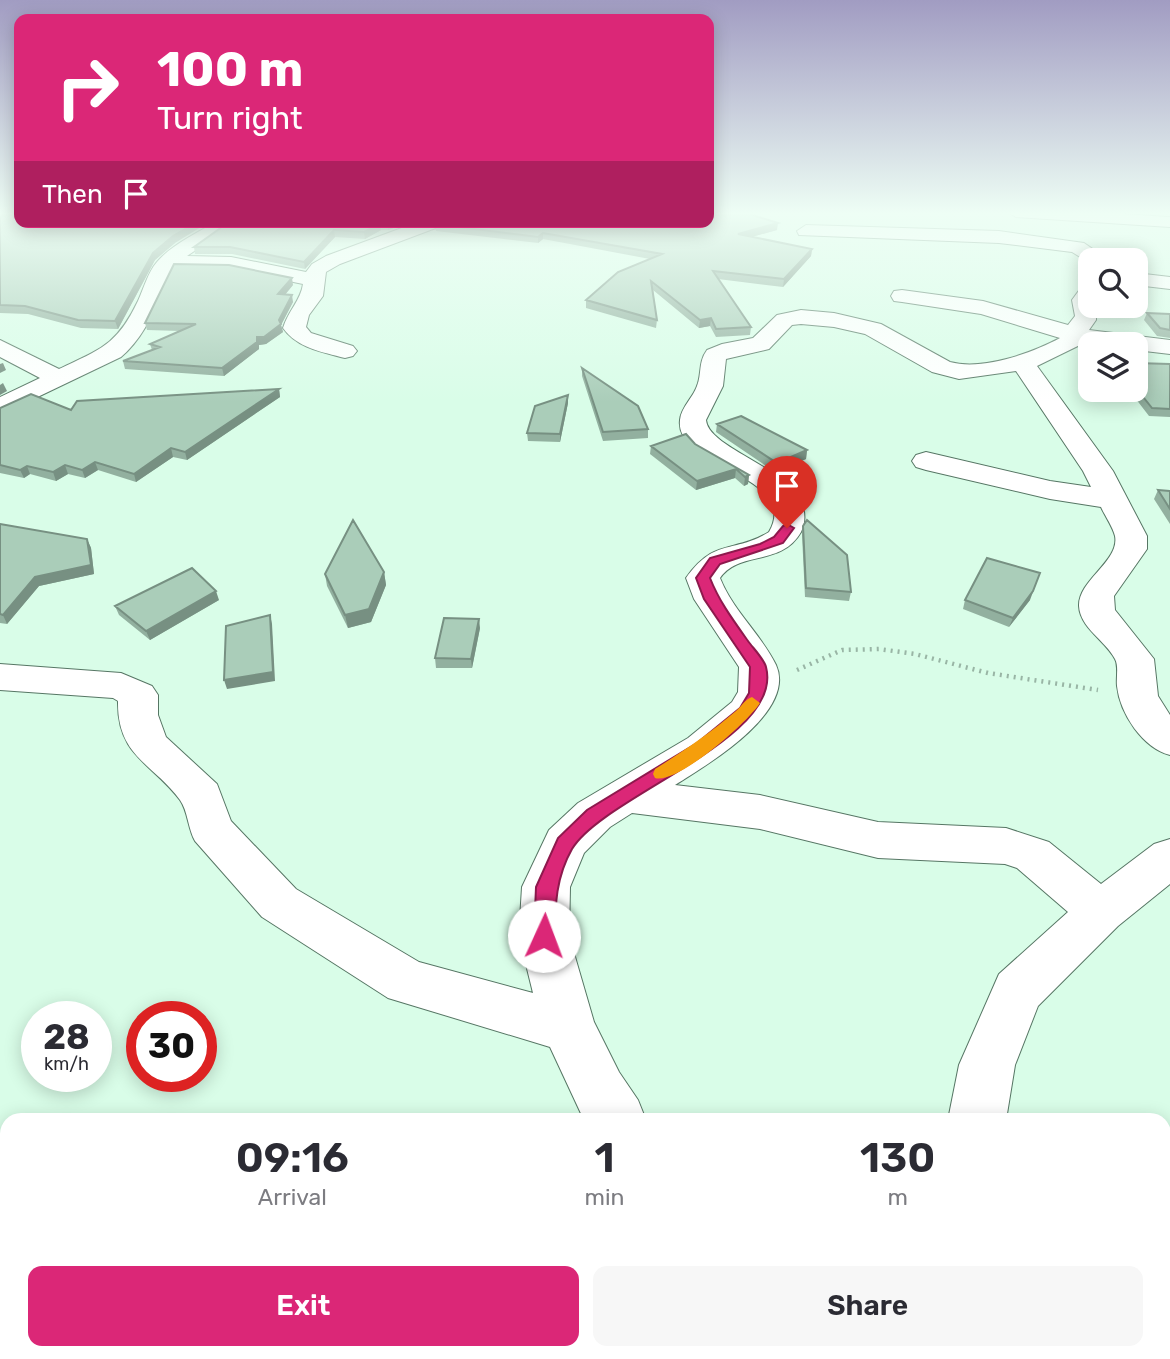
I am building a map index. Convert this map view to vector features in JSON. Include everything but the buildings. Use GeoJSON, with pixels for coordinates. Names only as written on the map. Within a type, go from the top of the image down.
{"type":"FeatureCollection","features":[{"type":"Feature","properties":{"kind":"street"},"geometry":{"type":"LineString","coordinates":[[0,407],[113,352],[127,341],[140,320],[160,275]]}},
{"type":"Feature","properties":{"kind":"street"},"geometry":{"type":"LineString","coordinates":[[293,275],[316,280]]}},
{"type":"Feature","properties":{"kind":"street"},"geometry":{"type":"LineString","coordinates":[[317,275],[312,296],[298,314],[295,328],[303,338],[345,351]]}},
{"type":"Feature","properties":{"kind":"street"},"geometry":{"type":"LineString","coordinates":[[1148,280],[1170,283]]}},
{"type":"Feature","properties":{"kind":"street"},"geometry":{"type":"LineString","coordinates":[[902,296],[983,307],[1063,349],[1098,471],[1131,536],[1131,550],[1097,596],[1097,610],[1104,623],[1135,659],[1136,698],[1147,717],[1170,741]]}},
{"type":"Feature","properties":{"kind":"street"},"geometry":{"type":"LineString","coordinates":[[612,1113],[598,1092],[568,1027],[544,936],[546,887],[565,844],[594,815],[703,748],[746,712],[758,693],[758,667],[711,599],[703,578],[715,561],[779,540],[787,528],[789,514],[786,498],[773,485],[757,472],[718,452],[694,430],[694,416],[710,386],[715,355],[722,351],[761,344],[785,320],[801,317],[834,320],[873,329],[954,372],[972,372],[1063,349],[1170,347]]}},
{"type":"Feature","properties":{"kind":"street"},"geometry":{"type":"LineString","coordinates":[[1063,349],[1086,321],[1086,318]]}},
{"type":"Feature","properties":{"kind":"street"},"geometry":{"type":"LineString","coordinates":[[0,347],[60,379]]}},
{"type":"Feature","properties":{"kind":"street"},"geometry":{"type":"LineString","coordinates":[[1148,367],[1170,370]]}},
{"type":"Feature","properties":{"kind":"street"},"geometry":{"type":"LineString","coordinates":[[926,461],[1050,490],[1114,500]]}},
{"type":"Feature","properties":{"kind":"street"},"geometry":{"type":"LineString","coordinates":[[0,677],[121,686],[138,695],[138,715],[148,744],[201,795],[211,829],[279,903],[406,982],[568,1027]]}},
{"type":"Feature","properties":{"kind":"street"},"geometry":{"type":"LineString","coordinates":[[625,796],[760,811],[878,840],[1006,846],[1033,855],[1101,912]]}},
{"type":"Feature","properties":{"kind":"street"},"geometry":{"type":"LineString","coordinates":[[978,1113],[987,1065],[1018,991],[1101,912],[1170,856]]}},
{"type":"Feature","properties":{"kind":"path"},"geometry":{"type":"LineString","coordinates":[[758,693],[789,674],[842,649],[858,649],[915,654],[988,673],[1136,698]]}},
{"type":"Feature","properties":{"kind":"slow traffic"},"geometry":{"type":"LineString","coordinates":[[661,774],[703,748],[746,712],[752,703]]}},
{"type":"Feature","properties":{"kind":"route"},"geometry":{"type":"LineString","coordinates":[[544,936],[546,887],[565,844],[594,815],[703,748],[752,704],[758,693],[758,667],[711,599],[703,578],[715,561],[765,547],[779,540],[787,528]]}}]}
